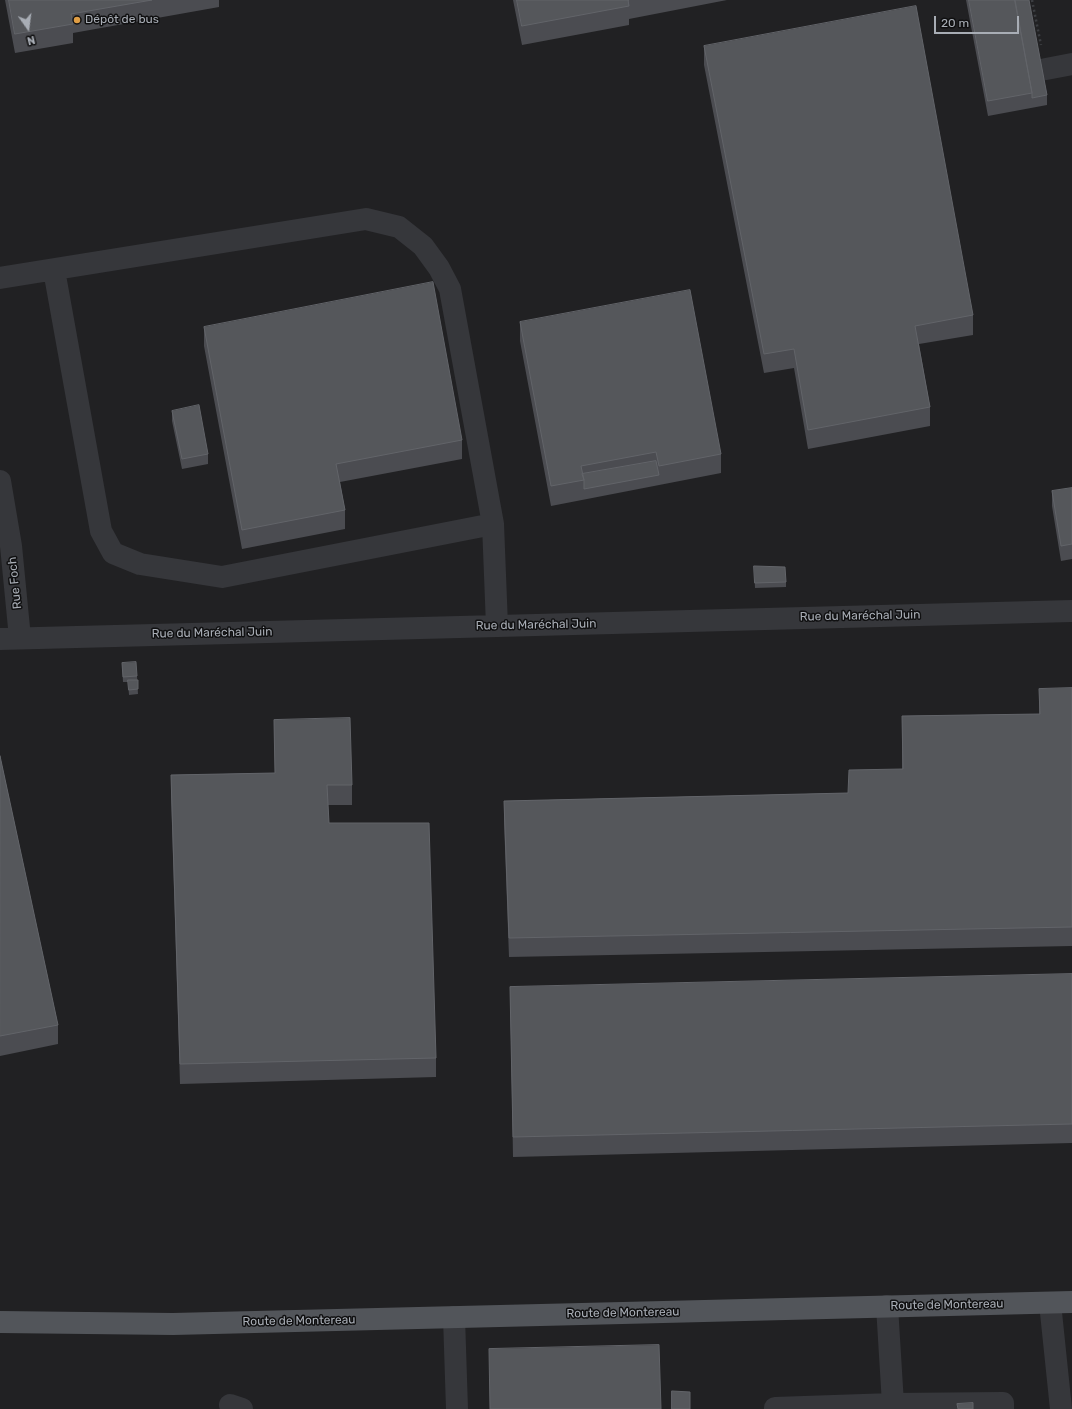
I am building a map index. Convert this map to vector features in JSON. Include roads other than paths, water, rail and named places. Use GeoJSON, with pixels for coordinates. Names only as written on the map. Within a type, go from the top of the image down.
{"type":"FeatureCollection","features":[{"type":"Feature","properties":{"kind":"main road","name":"Route de Montereau"},"geometry":{"type":"LineString","coordinates":[[0,1322],[173,1324],[1072,1302]]}},
{"type":"Feature","properties":{"kind":"main road","name":"Route de Montereau"},"geometry":{"type":"LineString","coordinates":[[0,1335],[173,1324]]}},
{"type":"Feature","properties":{"kind":"street"},"geometry":{"type":"LineString","coordinates":[[1046,69],[1072,64]]}},
{"type":"Feature","properties":{"kind":"street"},"geometry":{"type":"LineString","coordinates":[[0,278],[366,219],[399,227],[423,246],[450,289],[494,524],[497,626]]}},
{"type":"Feature","properties":{"kind":"street"},"geometry":{"type":"LineString","coordinates":[[54,270],[101,530],[113,553],[140,564],[222,577],[494,524]]}},
{"type":"Feature","properties":{"kind":"street","name":"Rue Foch"},"geometry":{"type":"LineString","coordinates":[[0,481],[11,546],[10,638]]}},
{"type":"Feature","properties":{"kind":"street","name":"Rue du Maréchal Juin"},"geometry":{"type":"LineString","coordinates":[[10,638],[1072,611]]}},
{"type":"Feature","properties":{"kind":"street"},"geometry":{"type":"LineString","coordinates":[[1050,1303],[1061,1409]]}},
{"type":"Feature","properties":{"kind":"street"},"geometry":{"type":"LineString","coordinates":[[887,1306],[893,1404]]}},
{"type":"Feature","properties":{"kind":"street"},"geometry":{"type":"LineString","coordinates":[[454,1317],[457,1409]]}},
{"type":"Feature","properties":{"kind":"street"},"geometry":{"type":"LineString","coordinates":[[775,1409],[893,1404],[1003,1403],[1004,1409]]}},
{"type":"Feature","properties":{"kind":"place","name":"Dépôt de bus"},"geometry":{"type":"Point","coordinates":[77,20]}}]}
